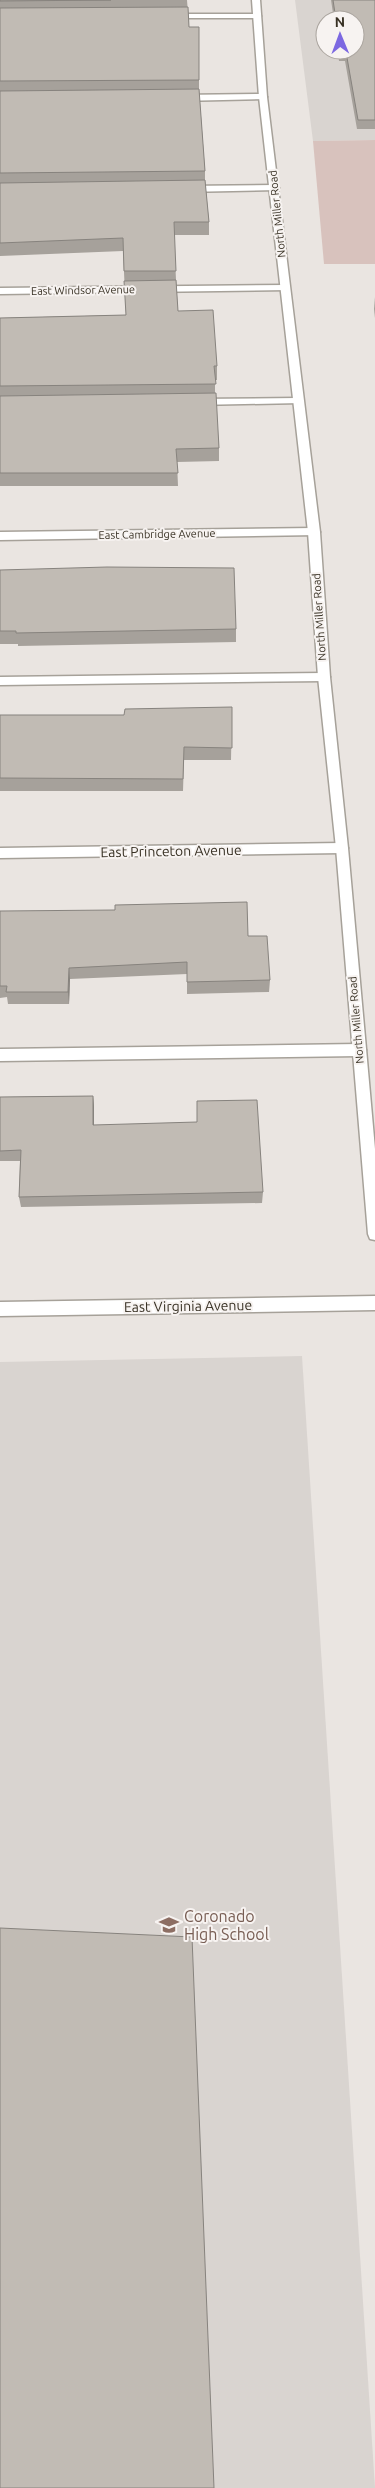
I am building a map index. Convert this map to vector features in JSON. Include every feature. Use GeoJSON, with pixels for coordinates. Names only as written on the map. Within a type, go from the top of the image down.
{"type":"FeatureCollection","features":[{"type":"Feature","properties":{"kind":"street","name":"North Miller Road"},"geometry":{"type":"LineString","coordinates":[[256,0],[263,97],[297,401],[314,532],[324,677],[342,848],[375,1234]]}},
{"type":"Feature","properties":{"kind":"street"},"geometry":{"type":"LineString","coordinates":[[155,16],[257,16]]}},
{"type":"Feature","properties":{"kind":"street"},"geometry":{"type":"LineString","coordinates":[[170,98],[263,97]]}},
{"type":"Feature","properties":{"kind":"street"},"geometry":{"type":"LineString","coordinates":[[175,189],[274,188]]}},
{"type":"Feature","properties":{"kind":"street","name":"East Windsor Avenue"},"geometry":{"type":"LineString","coordinates":[[0,291],[285,288]]}},
{"type":"Feature","properties":{"kind":"street"},"geometry":{"type":"LineString","coordinates":[[189,402],[297,401]]}},
{"type":"Feature","properties":{"kind":"street","name":"East Cambridge Avenue"},"geometry":{"type":"LineString","coordinates":[[0,536],[314,532]]}},
{"type":"Feature","properties":{"kind":"street"},"geometry":{"type":"LineString","coordinates":[[0,682],[324,677]]}},
{"type":"Feature","properties":{"kind":"street","name":"East Princeton Avenue"},"geometry":{"type":"LineString","coordinates":[[0,854],[342,848]]}},
{"type":"Feature","properties":{"kind":"street"},"geometry":{"type":"LineString","coordinates":[[0,1055],[359,1050]]}},
{"type":"Feature","properties":{"kind":"street","name":"East Virginia Avenue"},"geometry":{"type":"LineString","coordinates":[[0,1309],[375,1303]]}},
{"type":"Feature","properties":{"kind":"shaded area"},"geometry":{"type":"Polygon","coordinates":[[[295,0],[375,0],[375,140],[313,141],[295,0]]]}},
{"type":"Feature","properties":{"kind":"shaded area"},"geometry":{"type":"Polygon","coordinates":[[[375,140],[375,264],[324,264],[313,141],[375,140]]]}},
{"type":"Feature","properties":{"kind":"shaded area","name":"Coronado High School"},"geometry":{"type":"Polygon","coordinates":[[[302,1356],[375,2488],[0,2488],[0,1362],[302,1356]]]}},
{"type":"Feature","properties":{"kind":"building"},"geometry":{"type":"Polygon","coordinates":[[[0,0],[111,0],[0,1],[0,0]]]}},
{"type":"Feature","properties":{"kind":"building"},"geometry":{"type":"Polygon","coordinates":[[[333,0],[375,0],[375,120],[358,120],[347,60],[365,60],[365,10],[334,10],[333,0]]]}},
{"type":"Feature","properties":{"kind":"building"},"geometry":{"type":"Polygon","coordinates":[[[188,7],[189,27],[199,27],[199,80],[0,81],[0,8],[188,7]]]}},
{"type":"Feature","properties":{"kind":"building"},"geometry":{"type":"Polygon","coordinates":[[[199,89],[205,171],[0,173],[0,91],[199,89]]]}},
{"type":"Feature","properties":{"kind":"building"},"geometry":{"type":"Polygon","coordinates":[[[205,180],[209,222],[174,222],[176,271],[124,271],[123,238],[0,243],[0,183],[205,180]]]}},
{"type":"Feature","properties":{"kind":"building"},"geometry":{"type":"Polygon","coordinates":[[[176,280],[178,311],[213,310],[217,366],[214,366],[216,384],[0,386],[0,318],[126,315],[124,281],[176,280]]]}},
{"type":"Feature","properties":{"kind":"building"},"geometry":{"type":"Polygon","coordinates":[[[216,393],[219,448],[176,449],[178,473],[0,473],[0,396],[216,393]]]}},
{"type":"Feature","properties":{"kind":"building"},"geometry":{"type":"Polygon","coordinates":[[[107,567],[234,568],[236,629],[16,633],[16,631],[0,631],[0,570],[107,567]]]}},
{"type":"Feature","properties":{"kind":"building"},"geometry":{"type":"Polygon","coordinates":[[[232,707],[232,748],[184,747],[183,779],[0,778],[0,715],[124,715],[125,709],[232,707]]]}},
{"type":"Feature","properties":{"kind":"building"},"geometry":{"type":"Polygon","coordinates":[[[247,902],[248,936],[267,936],[270,980],[187,982],[187,962],[69,968],[68,992],[6,992],[7,986],[0,986],[0,911],[115,910],[115,905],[247,902]]]}},
{"type":"Feature","properties":{"kind":"building"},"geometry":{"type":"Polygon","coordinates":[[[93,1096],[93,1125],[197,1122],[197,1101],[257,1100],[263,1192],[19,1197],[21,1150],[0,1151],[0,1097],[93,1096]]]}},
{"type":"Feature","properties":{"kind":"building"},"geometry":{"type":"Polygon","coordinates":[[[0,1928],[192,1937],[214,2488],[0,2488],[0,1928]]]}},
{"type":"Feature","properties":{"kind":"place","name":"Coronado High School"},"geometry":{"type":"Point","coordinates":[169,1925]}}]}
